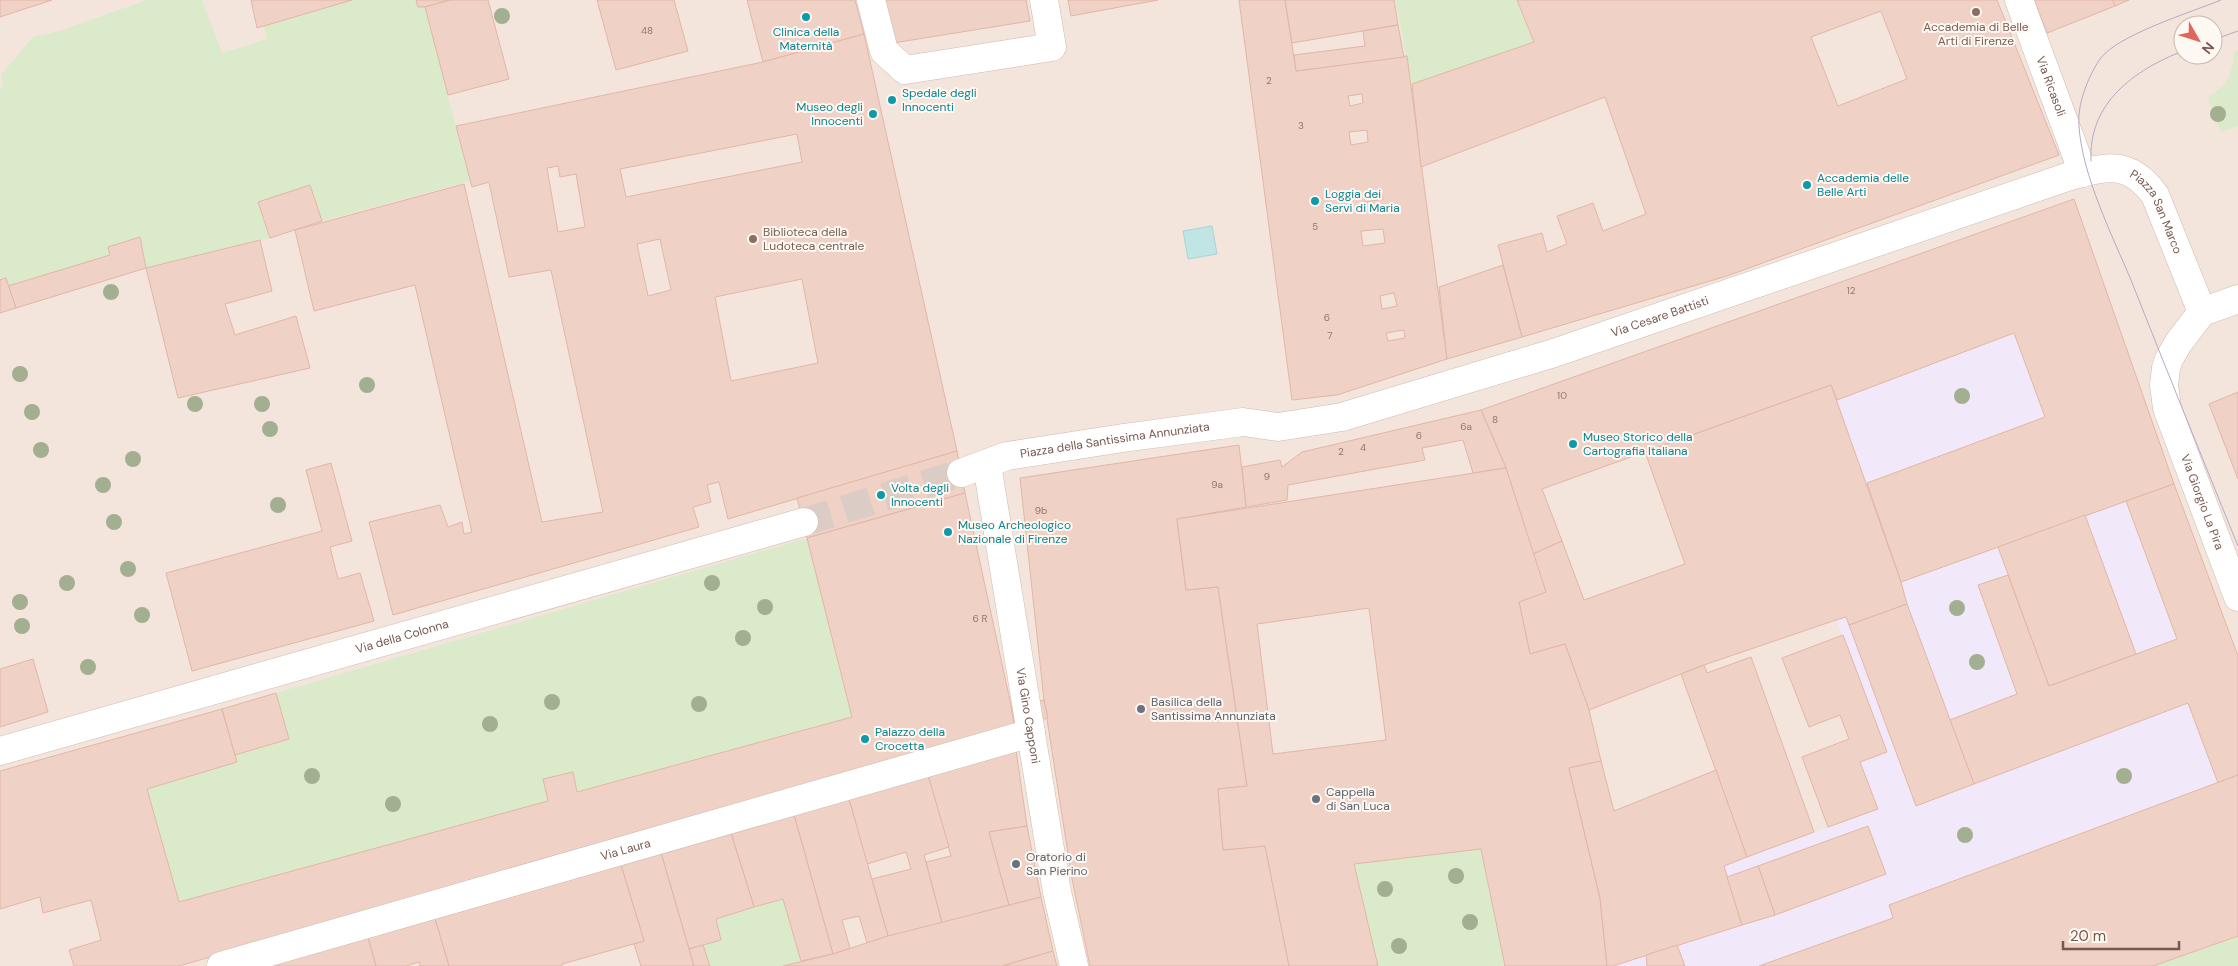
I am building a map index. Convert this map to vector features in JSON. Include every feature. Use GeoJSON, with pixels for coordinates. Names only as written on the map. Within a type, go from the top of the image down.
{"type":"FeatureCollection","features":[{"type":"Feature","properties":{"kind":"street"},"geometry":{"type":"LineString","coordinates":[[871,0],[884,52],[905,70],[1052,47],[1044,0]]}},
{"type":"Feature","properties":{"kind":"street","name":"Via Ricasoli"},"geometry":{"type":"LineString","coordinates":[[2019,0],[2076,174]]}},
{"type":"Feature","properties":{"kind":"street","name":"Piazza San Marco"},"geometry":{"type":"LineString","coordinates":[[2076,174],[2105,167],[2117,168],[2134,174],[2149,187],[2162,208],[2202,312]]}},
{"type":"Feature","properties":{"kind":"street","name":"Via Cesare Battisti"},"geometry":{"type":"LineString","coordinates":[[1243,422],[1278,427],[1342,416],[1373,408],[1554,353],[2076,174]]}},
{"type":"Feature","properties":{"kind":"street"},"geometry":{"type":"LineString","coordinates":[[2202,312],[2238,299]]}},
{"type":"Feature","properties":{"kind":"street","name":"Via Giorgio La Pira"},"geometry":{"type":"LineString","coordinates":[[2202,312],[2179,342],[2169,359],[2164,385],[2167,408],[2238,597]]}},
{"type":"Feature","properties":{"kind":"street","name":"Piazza della Santissima Annunziata"},"geometry":{"type":"LineString","coordinates":[[974,469],[1007,456],[1243,422]]}},
{"type":"Feature","properties":{"kind":"street","name":"Via Gino Capponi"},"geometry":{"type":"LineString","coordinates":[[974,469],[1031,733],[1057,892],[1074,966]]}},
{"type":"Feature","properties":{"kind":"street","name":"Via della Colonna"},"geometry":{"type":"LineString","coordinates":[[0,751],[804,522]]}},
{"type":"Feature","properties":{"kind":"street","name":"Via Laura"},"geometry":{"type":"LineString","coordinates":[[221,966],[1031,733]]}},
{"type":"Feature","properties":{"kind":"shaded area"},"geometry":{"type":"Polygon","coordinates":[[[0,0],[2238,0],[2238,966],[0,966],[0,0]]]}},
{"type":"Feature","properties":{"kind":"shaded area"},"geometry":{"type":"Polygon","coordinates":[[[2074,199],[2174,484],[2238,656],[2238,936],[2153,966],[1613,966],[1741,925],[1724,866],[1878,809],[1860,762],[1887,752],[1836,620],[1846,617],[1850,625],[1907,604],[1837,400],[1856,393],[1819,289],[2074,199]]]}},
{"type":"Feature","properties":{"kind":"green space"},"geometry":{"type":"Polygon","coordinates":[[[147,0],[202,0],[222,53],[267,39],[264,26],[352,0],[416,0],[418,7],[425,7],[470,181],[322,221],[310,185],[270,238],[146,268],[140,237],[108,247],[110,255],[8,286],[6,278],[0,280],[0,89],[3,85],[1,75],[33,37],[59,31],[147,0]]]}},
{"type":"Feature","properties":{"kind":"green space"},"geometry":{"type":"Polygon","coordinates":[[[1395,0],[1517,0],[1534,42],[1412,84],[1395,0]]]}},
{"type":"Feature","properties":{"kind":"green space"},"geometry":{"type":"Polygon","coordinates":[[[2238,51],[2238,126],[2221,132],[2208,98],[2228,79],[2232,68],[2234,52],[2238,51]]]}},
{"type":"Feature","properties":{"kind":"green space"},"geometry":{"type":"Polygon","coordinates":[[[807,538],[852,717],[577,792],[573,772],[548,801],[179,902],[147,789],[237,762],[235,755],[289,739],[276,693],[807,538]]]}},
{"type":"Feature","properties":{"kind":"green space"},"geometry":{"type":"Polygon","coordinates":[[[1481,849],[1505,966],[1378,966],[1354,864],[1481,849]]]}},
{"type":"Feature","properties":{"kind":"green space"},"geometry":{"type":"Polygon","coordinates":[[[783,899],[801,961],[783,966],[710,966],[703,945],[720,940],[716,919],[783,899]]]}},
{"type":"Feature","properties":{"kind":"green space"},"geometry":{"type":"Polygon","coordinates":[[[2238,936],[2238,966],[2152,966],[2238,936]]]}},
{"type":"Feature","properties":{"kind":"water"},"geometry":{"type":"Polygon","coordinates":[[[1212,226],[1217,254],[1188,259],[1183,231],[1212,226]]]}},
{"type":"Feature","properties":{"kind":"building"},"geometry":{"type":"Polygon","coordinates":[[[0,0],[52,0],[0,17],[0,0]]]}},
{"type":"Feature","properties":{"kind":"building"},"geometry":{"type":"Polygon","coordinates":[[[251,0],[352,0],[257,28],[251,0]]]}},
{"type":"Feature","properties":{"kind":"building"},"geometry":{"type":"Polygon","coordinates":[[[416,0],[450,0],[418,7],[416,0]]]}},
{"type":"Feature","properties":{"kind":"building"},"geometry":{"type":"Polygon","coordinates":[[[450,0],[488,0],[509,79],[448,95],[425,7],[450,0]]]}},
{"type":"Feature","properties":{"kind":"building"},"geometry":{"type":"Polygon","coordinates":[[[597,0],[674,0],[688,51],[616,70],[597,0]]]}},
{"type":"Feature","properties":{"kind":"building","name":"Clinica della Maternità"},"geometry":{"type":"Polygon","coordinates":[[[747,0],[855,0],[864,34],[763,62],[747,0]]]}},
{"type":"Feature","properties":{"kind":"building"},"geometry":{"type":"Polygon","coordinates":[[[882,0],[1026,0],[1030,21],[893,43],[882,0]]]}},
{"type":"Feature","properties":{"kind":"building"},"geometry":{"type":"Polygon","coordinates":[[[1068,0],[1158,0],[1071,16],[1068,0]]]}},
{"type":"Feature","properties":{"kind":"building","name":"Loggia dei Servi di Maria"},"geometry":{"type":"Polygon","coordinates":[[[1239,0],[1285,0],[1296,71],[1407,56],[1447,359],[1337,395],[1292,400],[1239,0]],[[1362,94],[1348,96],[1350,106],[1363,103],[1362,94]],[[1367,130],[1349,132],[1351,145],[1368,142],[1367,130]],[[1381,190],[1364,193],[1365,202],[1383,199],[1381,190]],[[1383,229],[1361,231],[1363,246],[1385,243],[1383,229]],[[1394,293],[1380,296],[1382,309],[1397,306],[1394,293]],[[1404,330],[1386,333],[1388,341],[1405,338],[1404,330]]]}},
{"type":"Feature","properties":{"kind":"building"},"geometry":{"type":"Polygon","coordinates":[[[1285,0],[1394,0],[1398,25],[1292,43],[1285,0]]]}},
{"type":"Feature","properties":{"kind":"building","name":"Accademia delle Belle Arti"},"geometry":{"type":"Polygon","coordinates":[[[1517,0],[1997,0],[2059,155],[1727,276],[1522,337],[1498,245],[1542,233],[1547,252],[1567,244],[1557,216],[1593,203],[1603,231],[1646,214],[1605,97],[1421,167],[1412,84],[1534,42],[1517,0]],[[1881,11],[1811,37],[1838,106],[1907,79],[1881,11]]]}},
{"type":"Feature","properties":{"kind":"building"},"geometry":{"type":"Polygon","coordinates":[[[2034,0],[2113,0],[2115,6],[2047,33],[2034,0]]]}},
{"type":"Feature","properties":{"kind":"building"},"geometry":{"type":"Polygon","coordinates":[[[2113,0],[2129,0],[2115,6],[2113,0]]]}},
{"type":"Feature","properties":{"kind":"building"},"geometry":{"type":"Polygon","coordinates":[[[1398,25],[1404,57],[1296,71],[1294,55],[1365,46],[1363,31],[1398,25]]]}},
{"type":"Feature","properties":{"kind":"building","name":"Spedale degli Innocenti"},"geometry":{"type":"Polygon","coordinates":[[[864,34],[957,451],[728,519],[719,482],[707,485],[711,502],[693,507],[699,527],[393,615],[369,522],[440,505],[448,527],[462,522],[464,534],[472,532],[415,285],[314,311],[295,230],[464,184],[542,522],[603,512],[551,270],[509,277],[489,182],[472,187],[456,126],[763,62],[864,34]],[[797,134],[620,169],[626,197],[802,162],[797,134]],[[558,166],[547,168],[558,232],[585,227],[576,174],[560,177],[558,166]],[[660,239],[637,244],[648,296],[671,290],[660,239]],[[802,279],[715,297],[731,381],[818,363],[802,279]]]}},
{"type":"Feature","properties":{"kind":"building"},"geometry":{"type":"Polygon","coordinates":[[[310,185],[322,221],[270,238],[258,202],[310,185]]]}},
{"type":"Feature","properties":{"kind":"building"},"geometry":{"type":"Polygon","coordinates":[[[2074,199],[2174,484],[1901,582],[1867,483],[2045,417],[2014,333],[1837,400],[1831,385],[1542,489],[1562,541],[1533,554],[1506,468],[1481,410],[2074,199]]]}},
{"type":"Feature","properties":{"kind":"building"},"geometry":{"type":"Polygon","coordinates":[[[140,237],[146,268],[16,308],[8,286],[110,255],[108,247],[140,237]]]}},
{"type":"Feature","properties":{"kind":"building"},"geometry":{"type":"Polygon","coordinates":[[[260,240],[272,291],[225,304],[235,335],[296,316],[310,368],[178,398],[146,268],[260,240]]]}},
{"type":"Feature","properties":{"kind":"building"},"geometry":{"type":"Polygon","coordinates":[[[1503,265],[1522,337],[1447,359],[1439,287],[1503,265]]]}},
{"type":"Feature","properties":{"kind":"building"},"geometry":{"type":"Polygon","coordinates":[[[6,278],[16,308],[0,313],[0,280],[6,278]]]}},
{"type":"Feature","properties":{"kind":"building"},"geometry":{"type":"Polygon","coordinates":[[[1831,385],[1901,582],[1907,604],[1849,625],[1846,617],[1836,620],[1704,665],[1589,710],[1565,644],[1530,654],[1519,602],[1546,592],[1533,554],[1562,541],[1584,600],[1685,564],[1645,452],[1831,385]]]}},
{"type":"Feature","properties":{"kind":"building"},"geometry":{"type":"Polygon","coordinates":[[[2238,392],[2238,479],[2209,404],[2238,392]]]}},
{"type":"Feature","properties":{"kind":"building"},"geometry":{"type":"Polygon","coordinates":[[[1481,410],[1506,468],[1473,473],[1463,440],[1422,448],[1425,460],[1288,485],[1287,500],[1246,507],[1242,467],[1280,460],[1282,467],[1302,452],[1481,410]]]}},
{"type":"Feature","properties":{"kind":"building","name":"Basilica della Santissima Annunziata"},"geometry":{"type":"Polygon","coordinates":[[[1239,445],[1246,507],[1177,519],[1186,590],[1218,587],[1247,786],[1218,789],[1223,850],[1265,846],[1289,966],[1090,966],[1072,879],[1044,700],[1020,478],[1239,445]]]}},
{"type":"Feature","properties":{"kind":"building","name":"Volta degli Innocenti"},"geometry":{"type":"Polygon","coordinates":[[[957,451],[965,493],[807,538],[797,498],[957,451]]]}},
{"type":"Feature","properties":{"kind":"building"},"geometry":{"type":"Polygon","coordinates":[[[331,463],[352,541],[330,547],[338,579],[360,573],[374,621],[192,671],[166,573],[322,531],[306,470],[331,463]]]}},
{"type":"Feature","properties":{"kind":"building"},"geometry":{"type":"Polygon","coordinates":[[[1506,468],[1546,592],[1519,602],[1530,654],[1565,644],[1589,710],[1601,761],[1569,768],[1600,898],[1607,966],[1505,966],[1481,849],[1354,864],[1378,966],[1289,966],[1265,846],[1223,850],[1218,789],[1247,786],[1218,587],[1186,590],[1177,519],[1506,468]],[[1369,608],[1257,624],[1273,754],[1386,740],[1369,608]]]}},
{"type":"Feature","properties":{"kind":"building"},"geometry":{"type":"Polygon","coordinates":[[[2174,484],[2238,656],[2238,775],[2218,783],[2188,703],[1974,784],[1950,720],[2017,694],[1978,585],[2008,575],[2049,686],[2177,639],[2126,501],[2174,484]]]}},
{"type":"Feature","properties":{"kind":"building","name":"Palazzo della Crocetta"},"geometry":{"type":"Polygon","coordinates":[[[965,493],[1015,724],[179,966],[74,966],[69,950],[101,940],[91,900],[43,913],[40,897],[0,909],[0,771],[222,709],[237,762],[147,789],[179,902],[548,801],[543,779],[573,772],[577,792],[852,717],[807,538],[965,493]]]}},
{"type":"Feature","properties":{"kind":"building"},"geometry":{"type":"Polygon","coordinates":[[[2085,515],[2136,654],[2049,686],[1998,547],[2085,515]]]}},
{"type":"Feature","properties":{"kind":"building"},"geometry":{"type":"Polygon","coordinates":[[[1907,604],[1974,784],[1916,806],[1849,625],[1907,604]]]}},
{"type":"Feature","properties":{"kind":"building"},"geometry":{"type":"Polygon","coordinates":[[[1843,635],[1887,752],[1860,762],[1878,809],[1828,827],[1802,757],[1849,739],[1840,715],[1809,727],[1782,658],[1843,635]]]}},
{"type":"Feature","properties":{"kind":"building"},"geometry":{"type":"Polygon","coordinates":[[[1751,657],[1814,832],[1747,857],[1681,674],[1704,665],[1707,673],[1751,657]]]}},
{"type":"Feature","properties":{"kind":"building"},"geometry":{"type":"Polygon","coordinates":[[[33,659],[48,712],[0,727],[0,669],[33,659]]]}},
{"type":"Feature","properties":{"kind":"building"},"geometry":{"type":"Polygon","coordinates":[[[276,693],[289,739],[235,755],[222,709],[276,693]]]}},
{"type":"Feature","properties":{"kind":"building"},"geometry":{"type":"Polygon","coordinates":[[[1044,700],[1048,718],[1014,725],[1011,706],[1044,700]]]}},
{"type":"Feature","properties":{"kind":"building"},"geometry":{"type":"Polygon","coordinates":[[[1016,750],[1027,826],[989,832],[1009,905],[942,923],[926,862],[951,856],[928,775],[1016,750]]]}},
{"type":"Feature","properties":{"kind":"building"},"geometry":{"type":"Polygon","coordinates":[[[1601,761],[1614,811],[1716,770],[1747,857],[1724,866],[1742,925],[1613,966],[1607,966],[1600,898],[1569,768],[1601,761]]]}},
{"type":"Feature","properties":{"kind":"building"},"geometry":{"type":"Polygon","coordinates":[[[928,775],[949,847],[924,855],[942,923],[888,936],[872,879],[911,869],[906,852],[867,864],[849,799],[928,775]]]}},
{"type":"Feature","properties":{"kind":"building"},"geometry":{"type":"Polygon","coordinates":[[[2238,775],[2238,936],[2153,966],[1759,966],[1893,918],[1889,905],[2238,775]]]}},
{"type":"Feature","properties":{"kind":"building"},"geometry":{"type":"Polygon","coordinates":[[[849,799],[888,936],[867,943],[859,916],[842,920],[850,948],[833,954],[794,815],[849,799]]]}},
{"type":"Feature","properties":{"kind":"building"},"geometry":{"type":"Polygon","coordinates":[[[794,815],[833,954],[801,961],[783,899],[754,907],[731,833],[794,815]]]}},
{"type":"Feature","properties":{"kind":"building","name":"Oratorio di San Pierino"},"geometry":{"type":"Polygon","coordinates":[[[1027,826],[1041,897],[1009,905],[989,832],[1027,826]]]}},
{"type":"Feature","properties":{"kind":"building"},"geometry":{"type":"Polygon","coordinates":[[[1868,826],[1886,874],[1775,915],[1758,866],[1868,826]]]}},
{"type":"Feature","properties":{"kind":"building"},"geometry":{"type":"Polygon","coordinates":[[[731,833],[754,907],[716,919],[721,940],[689,949],[661,853],[731,833]]]}},
{"type":"Feature","properties":{"kind":"building"},"geometry":{"type":"Polygon","coordinates":[[[661,853],[694,966],[641,966],[634,944],[644,941],[621,865],[661,853]]]}},
{"type":"Feature","properties":{"kind":"building"},"geometry":{"type":"Polygon","coordinates":[[[621,865],[644,941],[562,964],[562,966],[449,966],[435,919],[621,865]]]}},
{"type":"Feature","properties":{"kind":"building"},"geometry":{"type":"Polygon","coordinates":[[[1758,866],[1775,915],[1742,925],[1727,877],[1758,866]]]}},
{"type":"Feature","properties":{"kind":"building"},"geometry":{"type":"Polygon","coordinates":[[[1041,897],[1053,951],[1002,966],[783,966],[833,954],[888,936],[1041,897]]]}},
{"type":"Feature","properties":{"kind":"building"},"geometry":{"type":"Polygon","coordinates":[[[435,919],[449,966],[420,966],[419,962],[406,966],[376,966],[368,938],[435,919]]]}},
{"type":"Feature","properties":{"kind":"building"},"geometry":{"type":"Polygon","coordinates":[[[368,938],[376,966],[268,966],[368,938]]]}},
{"type":"Feature","properties":{"kind":"building"},"geometry":{"type":"Polygon","coordinates":[[[703,945],[710,966],[694,966],[689,949],[703,945]]]}},
{"type":"Feature","properties":{"kind":"building"},"geometry":{"type":"Polygon","coordinates":[[[1677,945],[1685,966],[1647,966],[1646,955],[1677,945]]]}},
{"type":"Feature","properties":{"kind":"building"},"geometry":{"type":"Polygon","coordinates":[[[1053,951],[1057,966],[1002,966],[1053,951]]]}},
{"type":"Feature","properties":{"kind":"tunnel"},"geometry":{"type":"LineString","coordinates":[[804,522],[961,473]]}},
{"type":"Feature","properties":{"kind":"tram line"},"geometry":{"type":"LineString","coordinates":[[2221,0],[2138,33],[2109,50],[2100,59],[2091,74],[2082,100],[2079,126],[2081,145],[2099,204],[2238,546]]}},
{"type":"Feature","properties":{"kind":"tram line"},"geometry":{"type":"LineString","coordinates":[[2223,36],[2238,31]]}},
{"type":"Feature","properties":{"kind":"tram line"},"geometry":{"type":"LineString","coordinates":[[2091,161],[2092,140],[2097,122],[2106,106],[2118,91],[2132,79],[2148,68],[2173,55]]}},
{"type":"Feature","properties":{"kind":"place","name":"Accademia di Belle Arti di Firenze"},"geometry":{"type":"Point","coordinates":[1976,12]}},
{"type":"Feature","properties":{"kind":"place","name":"Clinica della Maternità"},"geometry":{"type":"Point","coordinates":[806,17]}},
{"type":"Feature","properties":{"kind":"place","name":"Spedale degli Innocenti"},"geometry":{"type":"Point","coordinates":[892,100]}},
{"type":"Feature","properties":{"kind":"place","name":"Museo degli Innocenti"},"geometry":{"type":"Point","coordinates":[873,114]}},
{"type":"Feature","properties":{"kind":"place","name":"Accademia delle Belle Arti"},"geometry":{"type":"Point","coordinates":[1807,185]}},
{"type":"Feature","properties":{"kind":"place","name":"Loggia dei Servi di Maria"},"geometry":{"type":"Point","coordinates":[1315,201]}},
{"type":"Feature","properties":{"kind":"place","name":"Biblioteca della Ludoteca centrale"},"geometry":{"type":"Point","coordinates":[753,239]}},
{"type":"Feature","properties":{"kind":"place","name":"Museo Storico della Cartografia Italiana"},"geometry":{"type":"Point","coordinates":[1573,444]}},
{"type":"Feature","properties":{"kind":"place","name":"Volta degli Innocenti"},"geometry":{"type":"Point","coordinates":[881,495]}},
{"type":"Feature","properties":{"kind":"place","name":"Museo Archeologico Nazionale di Firenze"},"geometry":{"type":"Point","coordinates":[948,532]}},
{"type":"Feature","properties":{"kind":"place","name":"Basilica della Santissima Annunziata"},"geometry":{"type":"Point","coordinates":[1141,709]}},
{"type":"Feature","properties":{"kind":"place","name":"Palazzo della Crocetta"},"geometry":{"type":"Point","coordinates":[865,739]}},
{"type":"Feature","properties":{"kind":"place","name":"Cappella di San Luca"},"geometry":{"type":"Point","coordinates":[1316,799]}},
{"type":"Feature","properties":{"kind":"place","name":"Oratorio di San Pierino"},"geometry":{"type":"Point","coordinates":[1016,864]}}]}
